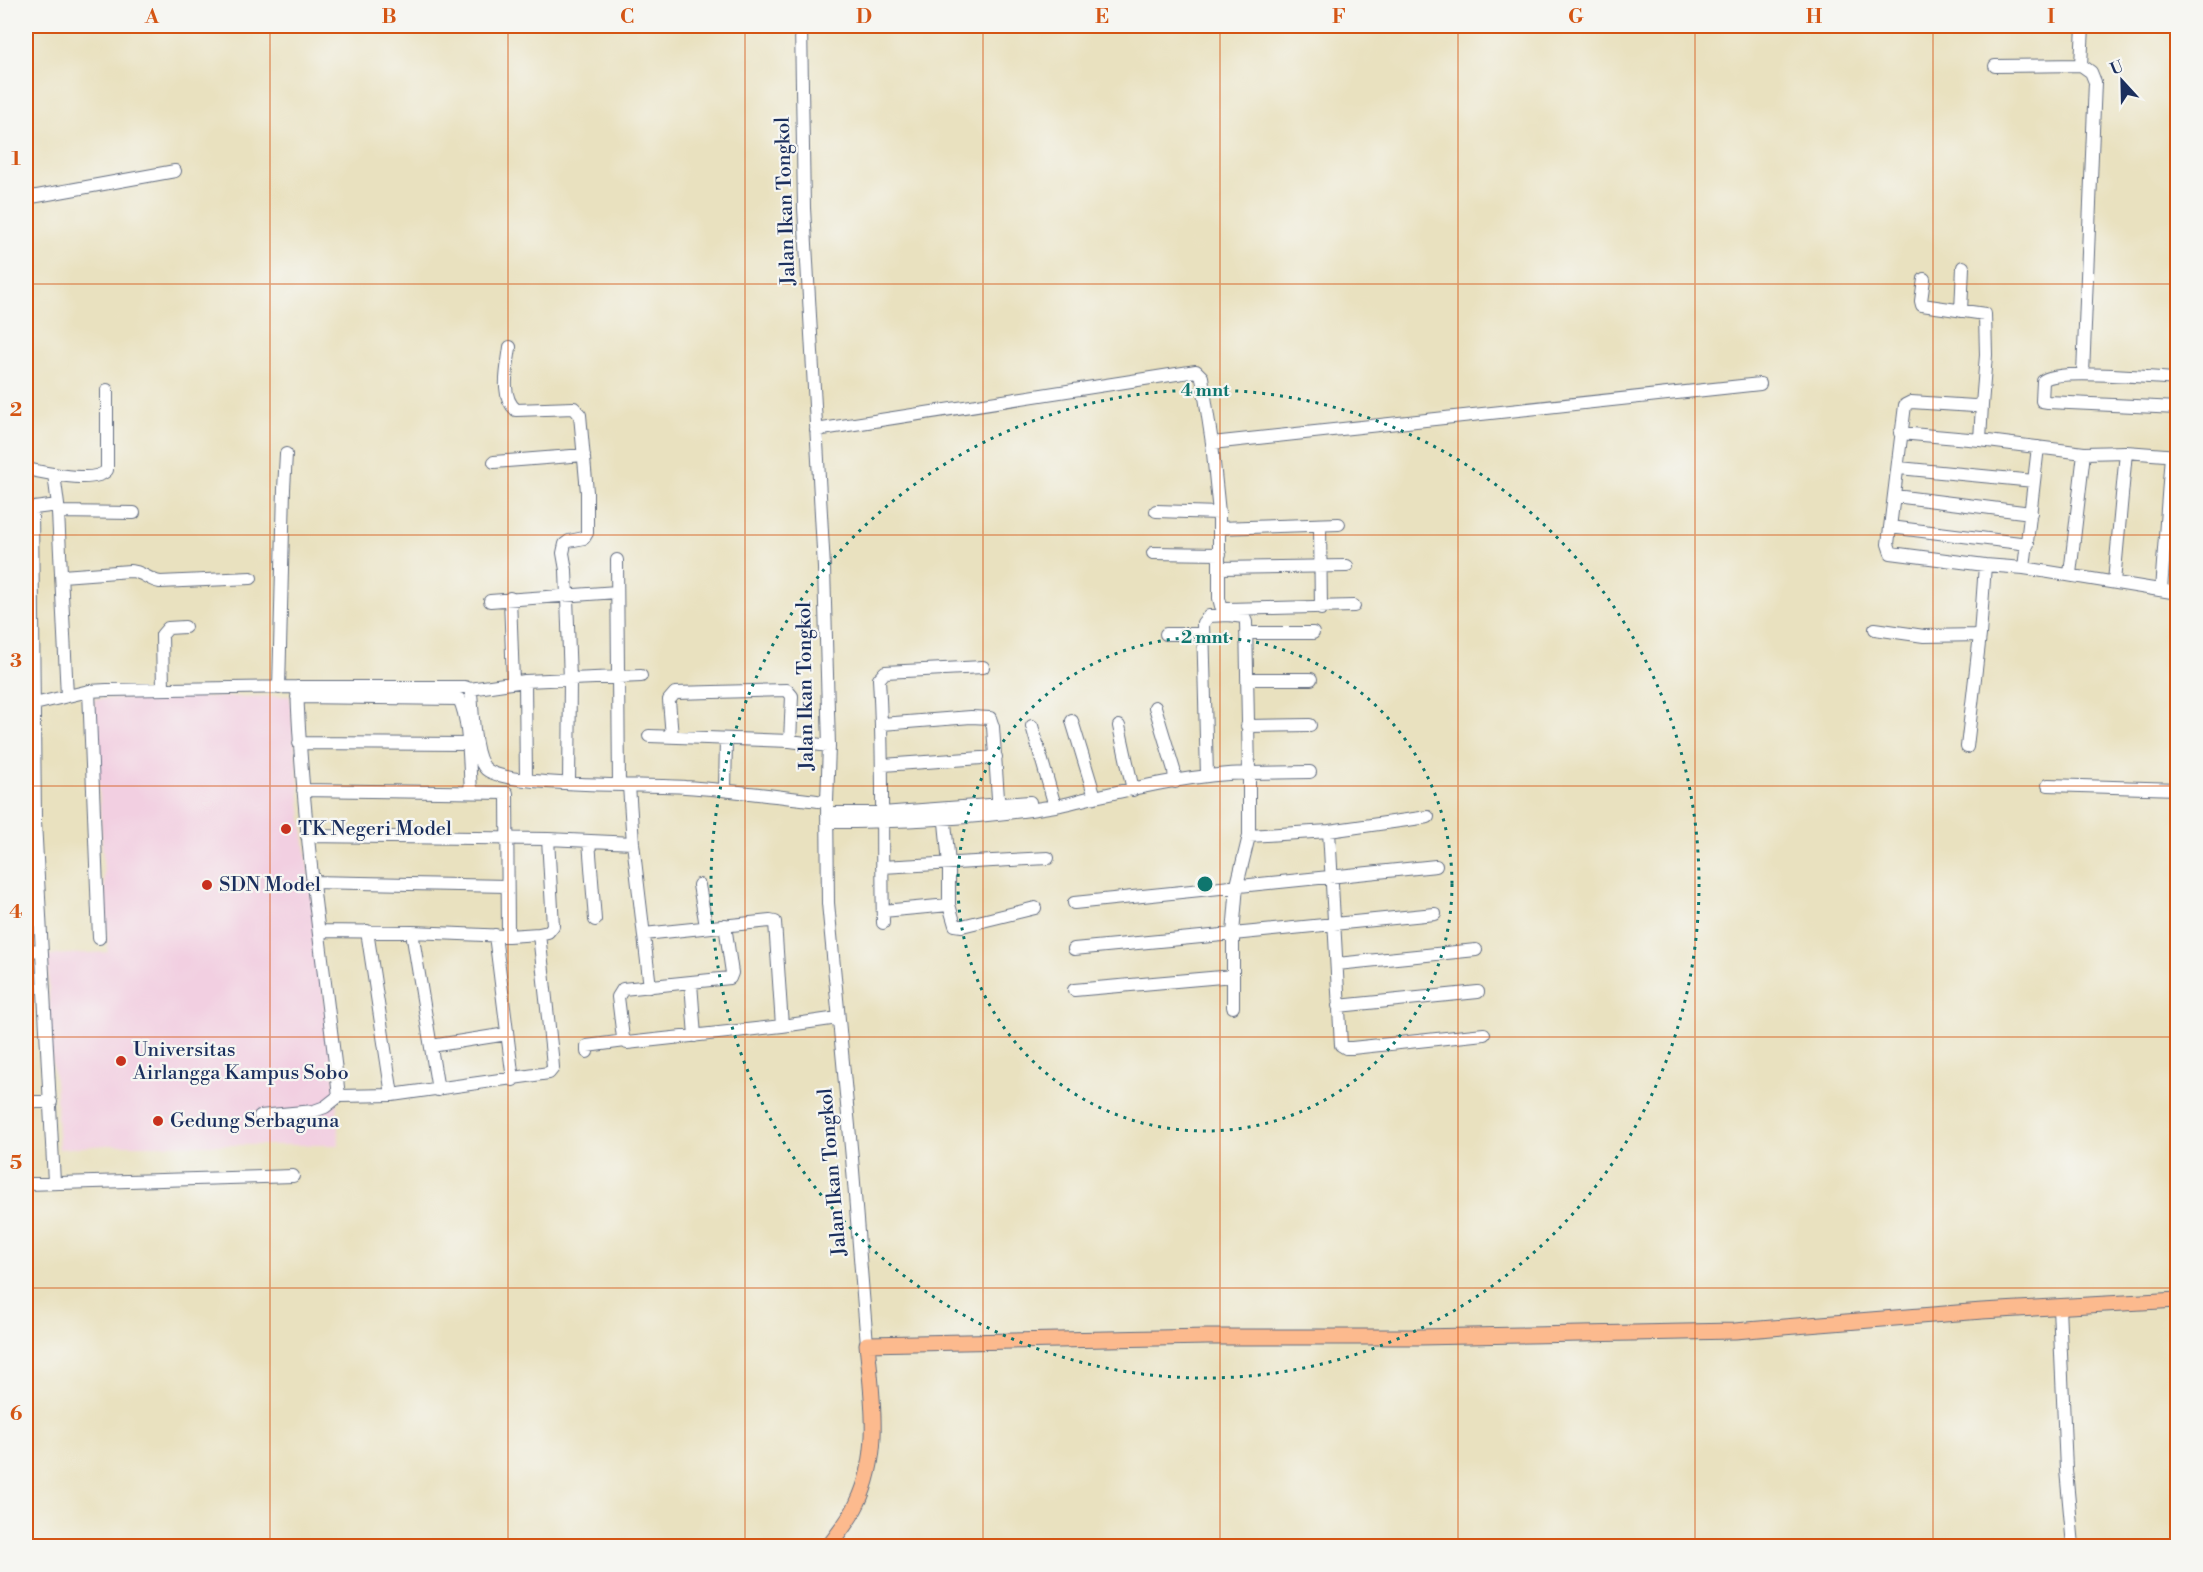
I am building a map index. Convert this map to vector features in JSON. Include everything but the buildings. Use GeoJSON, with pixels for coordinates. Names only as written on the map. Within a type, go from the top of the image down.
{"type":"FeatureCollection","features":[{"type":"Feature","properties":{"kind":"main road"},"geometry":{"type":"LineString","coordinates":[[829,1546],[858,1501],[870,1469],[874,1411],[867,1344],[1208,1337],[1419,1337],[1734,1331],[1982,1311],[2178,1300]]}},
{"type":"Feature","properties":{"kind":"street","name":"Jalan Ikan Tongkol"},"geometry":{"type":"LineString","coordinates":[[801,26],[804,208],[824,568],[829,746],[828,903],[867,1344]]}},
{"type":"Feature","properties":{"kind":"street"},"geometry":{"type":"LineString","coordinates":[[2081,65],[2083,26]]}},
{"type":"Feature","properties":{"kind":"street"},"geometry":{"type":"LineString","coordinates":[[1995,66],[2081,65],[2091,72],[2095,82],[2083,374]]}},
{"type":"Feature","properties":{"kind":"street"},"geometry":{"type":"LineString","coordinates":[[26,198],[175,171]]}},
{"type":"Feature","properties":{"kind":"street"},"geometry":{"type":"LineString","coordinates":[[1961,310],[1963,267]]}},
{"type":"Feature","properties":{"kind":"street"},"geometry":{"type":"LineString","coordinates":[[1924,279],[1922,305],[1980,312],[1987,318],[1980,440]]}},
{"type":"Feature","properties":{"kind":"street"},"geometry":{"type":"LineString","coordinates":[[510,347],[506,388],[510,405],[516,410],[574,408],[580,415],[587,492],[587,532],[584,538],[565,544],[563,553],[570,680],[568,783]]}},
{"type":"Feature","properties":{"kind":"street"},"geometry":{"type":"LineString","coordinates":[[816,430],[1196,371],[1202,378],[1212,443],[1219,513],[1219,598],[1223,608],[1322,609],[1354,606]]}},
{"type":"Feature","properties":{"kind":"street"},"geometry":{"type":"LineString","coordinates":[[2178,380],[2083,374],[2046,378],[2043,381],[2041,400],[2178,408]]}},
{"type":"Feature","properties":{"kind":"street"},"geometry":{"type":"LineString","coordinates":[[1212,443],[1760,384]]}},
{"type":"Feature","properties":{"kind":"street"},"geometry":{"type":"LineString","coordinates":[[26,469],[88,477],[106,473],[107,390]]}},
{"type":"Feature","properties":{"kind":"street"},"geometry":{"type":"LineString","coordinates":[[1982,405],[1909,402],[1903,408],[1899,468],[1888,544],[1891,553],[2070,574],[2178,593]]}},
{"type":"Feature","properties":{"kind":"street"},"geometry":{"type":"LineString","coordinates":[[1900,433],[2084,453],[2126,452],[2174,456],[2162,590]]}},
{"type":"Feature","properties":{"kind":"street"},"geometry":{"type":"LineString","coordinates":[[2024,568],[2038,447]]}},
{"type":"Feature","properties":{"kind":"street"},"geometry":{"type":"LineString","coordinates":[[2114,582],[2126,452]]}},
{"type":"Feature","properties":{"kind":"street"},"geometry":{"type":"LineString","coordinates":[[2070,574],[2084,453]]}},
{"type":"Feature","properties":{"kind":"street"},"geometry":{"type":"LineString","coordinates":[[279,688],[286,454]]}},
{"type":"Feature","properties":{"kind":"street"},"geometry":{"type":"LineString","coordinates":[[494,462],[584,455]]}},
{"type":"Feature","properties":{"kind":"street"},"geometry":{"type":"LineString","coordinates":[[1899,468],[2034,481]]}},
{"type":"Feature","properties":{"kind":"street"},"geometry":{"type":"LineString","coordinates":[[54,474],[62,576],[67,696]]}},
{"type":"Feature","properties":{"kind":"street"},"geometry":{"type":"LineString","coordinates":[[1895,496],[2031,513]]}},
{"type":"Feature","properties":{"kind":"street"},"geometry":{"type":"LineString","coordinates":[[54,1182],[29,706],[32,510],[34,508],[134,513]]}},
{"type":"Feature","properties":{"kind":"street"},"geometry":{"type":"LineString","coordinates":[[1156,512],[1219,513]]}},
{"type":"Feature","properties":{"kind":"street"},"geometry":{"type":"LineString","coordinates":[[1219,528],[1339,524]]}},
{"type":"Feature","properties":{"kind":"street"},"geometry":{"type":"LineString","coordinates":[[1320,525],[1322,609]]}},
{"type":"Feature","properties":{"kind":"street"},"geometry":{"type":"LineString","coordinates":[[1890,528],[2028,544]]}},
{"type":"Feature","properties":{"kind":"street"},"geometry":{"type":"LineString","coordinates":[[1153,553],[1220,554]]}},
{"type":"Feature","properties":{"kind":"street"},"geometry":{"type":"LineString","coordinates":[[617,560],[617,678],[624,785],[650,987]]}},
{"type":"Feature","properties":{"kind":"street"},"geometry":{"type":"LineString","coordinates":[[1967,747],[1980,636],[1985,565]]}},
{"type":"Feature","properties":{"kind":"street"},"geometry":{"type":"LineString","coordinates":[[1220,568],[1347,566]]}},
{"type":"Feature","properties":{"kind":"street"},"geometry":{"type":"LineString","coordinates":[[62,576],[137,571],[148,579],[160,582],[251,578]]}},
{"type":"Feature","properties":{"kind":"street"},"geometry":{"type":"LineString","coordinates":[[490,601],[617,592]]}},
{"type":"Feature","properties":{"kind":"street"},"geometry":{"type":"LineString","coordinates":[[510,598],[526,780]]}},
{"type":"Feature","properties":{"kind":"street"},"geometry":{"type":"LineString","coordinates":[[1207,776],[1203,623],[1209,616],[1244,617],[1246,622],[1249,836],[1238,885],[1233,934],[1233,1007]]}},
{"type":"Feature","properties":{"kind":"street"},"geometry":{"type":"LineString","coordinates":[[163,689],[162,635],[168,628],[186,627]]}},
{"type":"Feature","properties":{"kind":"street"},"geometry":{"type":"LineString","coordinates":[[1875,629],[1924,636],[1980,636]]}},
{"type":"Feature","properties":{"kind":"street"},"geometry":{"type":"LineString","coordinates":[[1246,633],[1313,633]]}},
{"type":"Feature","properties":{"kind":"street"},"geometry":{"type":"LineString","coordinates":[[1166,634],[1203,634]]}},
{"type":"Feature","properties":{"kind":"street"},"geometry":{"type":"LineString","coordinates":[[949,904],[883,916],[883,765],[879,679],[885,672],[983,667]]}},
{"type":"Feature","properties":{"kind":"street"},"geometry":{"type":"LineString","coordinates":[[297,692],[461,687],[470,689],[519,681],[641,676]]}},
{"type":"Feature","properties":{"kind":"street"},"geometry":{"type":"LineString","coordinates":[[1247,679],[1311,680]]}},
{"type":"Feature","properties":{"kind":"street"},"geometry":{"type":"LineString","coordinates":[[29,706],[89,691],[163,689],[279,688],[297,692],[459,699],[463,706],[468,744],[471,791]]}},
{"type":"Feature","properties":{"kind":"street"},"geometry":{"type":"LineString","coordinates":[[470,689],[482,764],[492,773],[526,780],[724,790],[827,812],[882,817],[1058,804],[1207,776],[1310,772]]}},
{"type":"Feature","properties":{"kind":"street"},"geometry":{"type":"LineString","coordinates":[[672,737],[669,700],[675,693],[788,690],[792,696],[790,741]]}},
{"type":"Feature","properties":{"kind":"street"},"geometry":{"type":"LineString","coordinates":[[89,691],[99,938]]}},
{"type":"Feature","properties":{"kind":"street"},"geometry":{"type":"LineString","coordinates":[[297,692],[298,743],[307,836],[339,1096]]}},
{"type":"Feature","properties":{"kind":"street"},"geometry":{"type":"LineString","coordinates":[[1155,707],[1174,770],[1175,782]]}},
{"type":"Feature","properties":{"kind":"street"},"geometry":{"type":"LineString","coordinates":[[882,724],[987,717],[992,721],[993,727],[999,808]]}},
{"type":"Feature","properties":{"kind":"street"},"geometry":{"type":"LineString","coordinates":[[1072,721],[1095,797]]}},
{"type":"Feature","properties":{"kind":"street"},"geometry":{"type":"LineString","coordinates":[[1247,726],[1310,725]]}},
{"type":"Feature","properties":{"kind":"street"},"geometry":{"type":"LineString","coordinates":[[1032,726],[1058,804]]}},
{"type":"Feature","properties":{"kind":"street"},"geometry":{"type":"LineString","coordinates":[[1119,726],[1133,790]]}},
{"type":"Feature","properties":{"kind":"street"},"geometry":{"type":"LineString","coordinates":[[649,736],[790,741],[829,746]]}},
{"type":"Feature","properties":{"kind":"street"},"geometry":{"type":"LineString","coordinates":[[724,790],[726,740]]}},
{"type":"Feature","properties":{"kind":"street"},"geometry":{"type":"LineString","coordinates":[[298,743],[468,744]]}},
{"type":"Feature","properties":{"kind":"street"},"geometry":{"type":"LineString","coordinates":[[883,765],[996,757]]}},
{"type":"Feature","properties":{"kind":"street"},"geometry":{"type":"LineString","coordinates":[[2048,785],[2178,789]]}},
{"type":"Feature","properties":{"kind":"street"},"geometry":{"type":"LineString","coordinates":[[303,790],[507,793],[507,886],[502,936],[507,1034],[513,1080]]}},
{"type":"Feature","properties":{"kind":"street"},"geometry":{"type":"LineString","coordinates":[[944,812],[949,864],[949,904],[953,922],[958,926],[1035,908]]}},
{"type":"Feature","properties":{"kind":"street"},"geometry":{"type":"LineString","coordinates":[[1249,836],[1329,831],[1428,817]]}},
{"type":"Feature","properties":{"kind":"street"},"geometry":{"type":"LineString","coordinates":[[1329,831],[1341,1045],[1346,1048],[1484,1034]]}},
{"type":"Feature","properties":{"kind":"street"},"geometry":{"type":"LineString","coordinates":[[307,836],[548,839],[633,843]]}},
{"type":"Feature","properties":{"kind":"street"},"geometry":{"type":"LineString","coordinates":[[319,931],[502,936],[548,932],[553,926],[548,839]]}},
{"type":"Feature","properties":{"kind":"street"},"geometry":{"type":"LineString","coordinates":[[589,841],[595,920]]}},
{"type":"Feature","properties":{"kind":"street"},"geometry":{"type":"LineString","coordinates":[[882,867],[1048,858]]}},
{"type":"Feature","properties":{"kind":"street"},"geometry":{"type":"LineString","coordinates":[[1074,903],[1436,866]]}},
{"type":"Feature","properties":{"kind":"street"},"geometry":{"type":"LineString","coordinates":[[312,882],[507,886]]}},
{"type":"Feature","properties":{"kind":"street"},"geometry":{"type":"LineString","coordinates":[[699,885],[706,926]]}},
{"type":"Feature","properties":{"kind":"street"},"geometry":{"type":"LineString","coordinates":[[1074,949],[1435,914]]}},
{"type":"Feature","properties":{"kind":"street"},"geometry":{"type":"LineString","coordinates":[[644,934],[706,926],[775,922],[782,1026]]}},
{"type":"Feature","properties":{"kind":"street"},"geometry":{"type":"LineString","coordinates":[[625,1041],[620,1018],[619,992],[623,989],[727,980],[731,976],[725,925]]}},
{"type":"Feature","properties":{"kind":"street"},"geometry":{"type":"LineString","coordinates":[[367,931],[392,1095]]}},
{"type":"Feature","properties":{"kind":"street"},"geometry":{"type":"LineString","coordinates":[[412,932],[438,1090]]}},
{"type":"Feature","properties":{"kind":"street"},"geometry":{"type":"LineString","coordinates":[[260,1116],[320,1110],[339,1096],[392,1095],[547,1074],[552,1068],[539,934]]}},
{"type":"Feature","properties":{"kind":"street"},"geometry":{"type":"LineString","coordinates":[[26,951],[41,950]]}},
{"type":"Feature","properties":{"kind":"street"},"geometry":{"type":"LineString","coordinates":[[1336,964],[1476,950]]}},
{"type":"Feature","properties":{"kind":"street"},"geometry":{"type":"LineString","coordinates":[[1074,990],[1233,976]]}},
{"type":"Feature","properties":{"kind":"street"},"geometry":{"type":"LineString","coordinates":[[691,983],[695,1036]]}},
{"type":"Feature","properties":{"kind":"street"},"geometry":{"type":"LineString","coordinates":[[1338,1006],[1478,992]]}},
{"type":"Feature","properties":{"kind":"street"},"geometry":{"type":"LineString","coordinates":[[587,1052],[587,1046],[695,1036],[838,1018]]}},
{"type":"Feature","properties":{"kind":"street"},"geometry":{"type":"LineString","coordinates":[[431,1046],[507,1034]]}},
{"type":"Feature","properties":{"kind":"street"},"geometry":{"type":"LineString","coordinates":[[26,1102],[51,1102]]}},
{"type":"Feature","properties":{"kind":"street"},"geometry":{"type":"LineString","coordinates":[[26,1184],[293,1176]]}},
{"type":"Feature","properties":{"kind":"street"},"geometry":{"type":"LineString","coordinates":[[2059,1307],[2066,1470],[2073,1546]]}},
{"type":"Feature","properties":{"kind":"shaded area","name":"SDN Model"},"geometry":{"type":"Polygon","coordinates":[[[290,696],[302,819],[336,1094],[339,1145],[107,1145],[59,1149],[55,1080],[50,1048],[48,955],[108,952],[94,699],[290,696]]]}},
{"type":"Feature","properties":{"kind":"place","name":"TK Negeri Model"},"geometry":{"type":"Point","coordinates":[286,829]}},
{"type":"Feature","properties":{"kind":"place","name":"SDN Model"},"geometry":{"type":"Point","coordinates":[207,885]}},
{"type":"Feature","properties":{"kind":"place","name":"Universitas Airlangga Kampus Sobo"},"geometry":{"type":"Point","coordinates":[121,1061]}},
{"type":"Feature","properties":{"kind":"place","name":"Gedung Serbaguna"},"geometry":{"type":"Point","coordinates":[158,1121]}}]}
